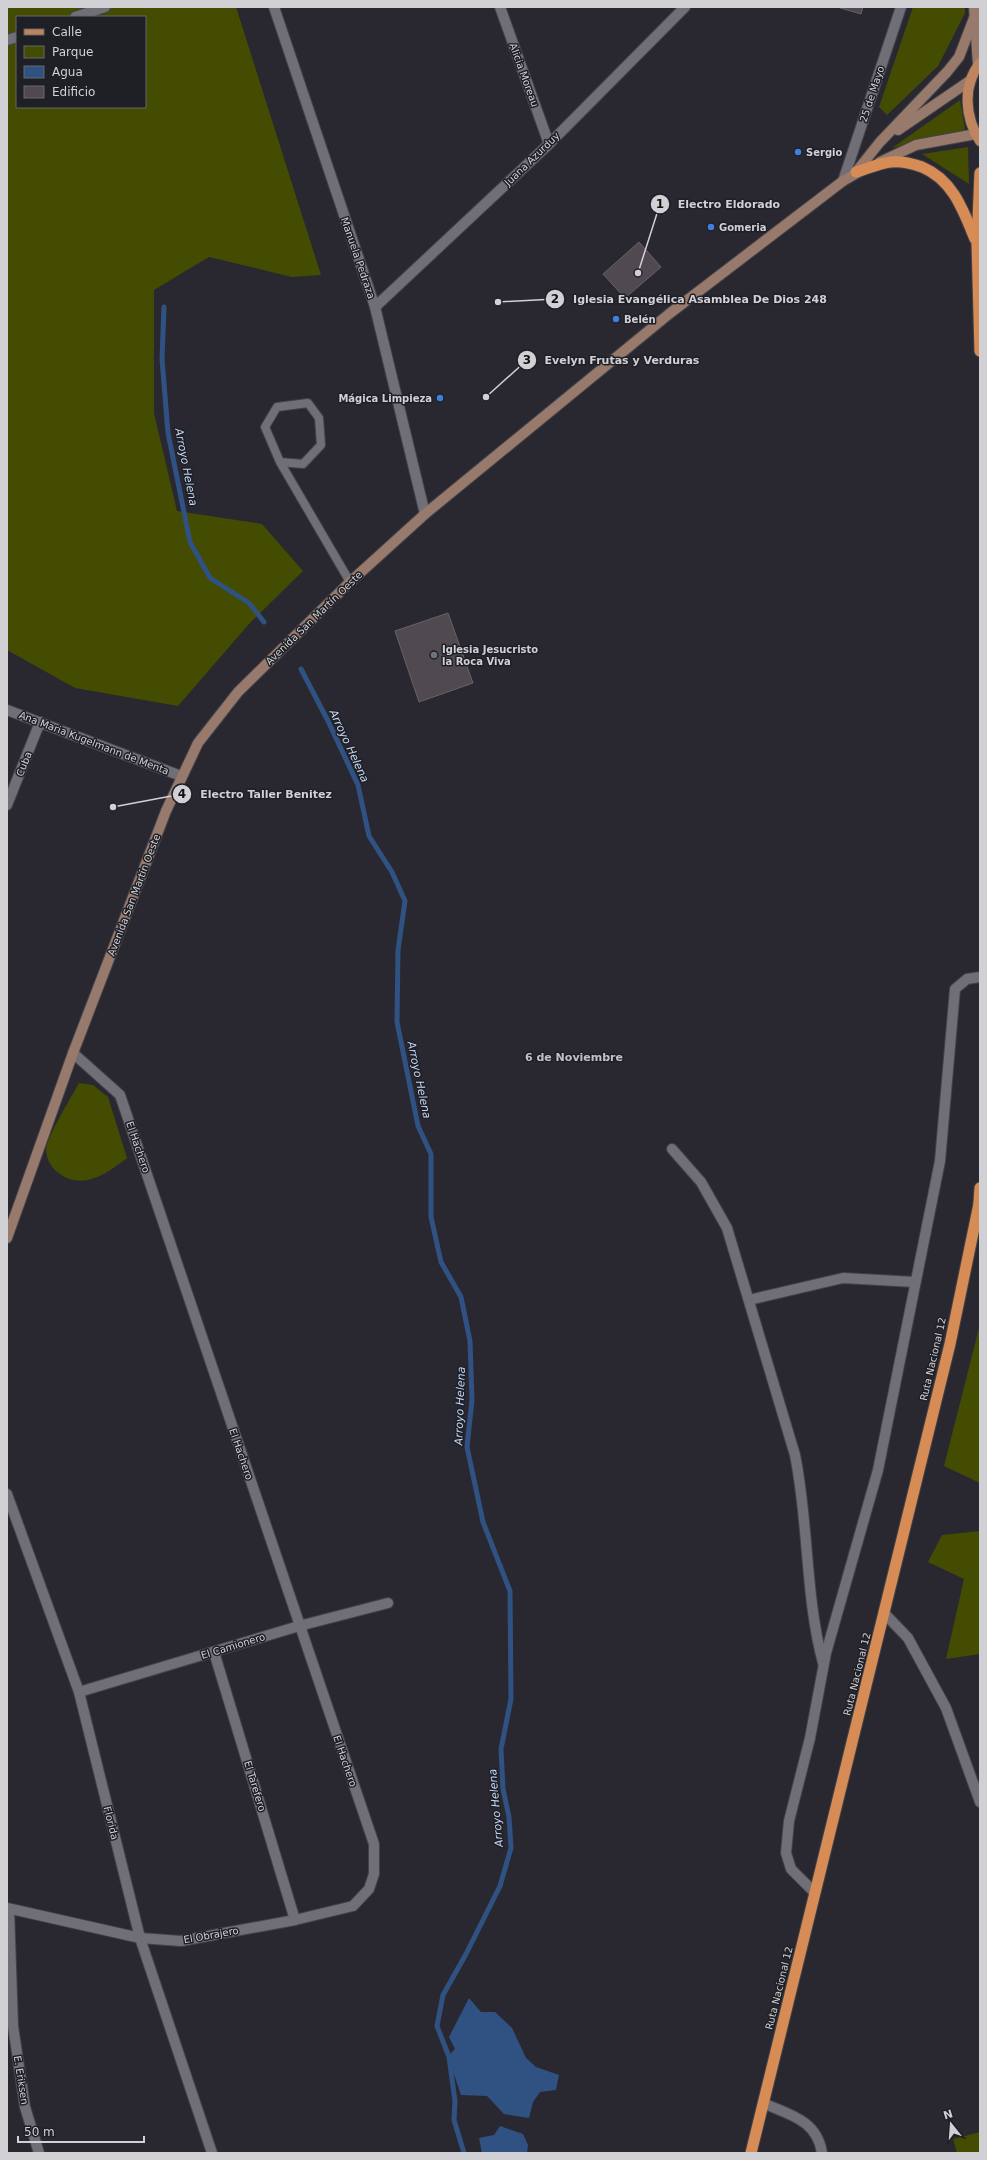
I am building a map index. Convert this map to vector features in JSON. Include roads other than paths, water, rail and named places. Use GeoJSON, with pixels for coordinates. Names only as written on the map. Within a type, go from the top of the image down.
{"type":"FeatureCollection","features":[{"type":"Feature","properties":{"kind":"highway"},"geometry":{"type":"LineString","coordinates":[[856,172],[887,162],[912,163],[933,172],[950,186],[961,205],[977,243]]}},
{"type":"Feature","properties":{"kind":"highway"},"geometry":{"type":"LineString","coordinates":[[980,173],[977,243],[980,351]]}},
{"type":"Feature","properties":{"kind":"highway","name":"Ruta Nacional 12"},"geometry":{"type":"LineString","coordinates":[[751,2153],[885,1614],[950,1344],[980,1201],[980,1188]]}},
{"type":"Feature","properties":{"kind":"main road"},"geometry":{"type":"LineString","coordinates":[[856,172],[916,145],[978,138],[969,117],[968,104],[971,80],[979,64],[974,7]]}},
{"type":"Feature","properties":{"kind":"main road"},"geometry":{"type":"LineString","coordinates":[[856,172],[880,142],[959,57],[974,18]]}},
{"type":"Feature","properties":{"kind":"main road"},"geometry":{"type":"LineString","coordinates":[[880,142],[971,80]]}},
{"type":"Feature","properties":{"kind":"main road","name":"Avenida San Martín Oeste"},"geometry":{"type":"LineString","coordinates":[[7,1238],[73,1053],[181,776],[198,743],[238,692],[350,582],[425,514],[669,314],[856,172]]}},
{"type":"Feature","properties":{"kind":"street"},"geometry":{"type":"LineString","coordinates":[[78,16],[105,7]]}},
{"type":"Feature","properties":{"kind":"street","name":"Manuela Pedraza"},"geometry":{"type":"LineString","coordinates":[[274,7],[375,307],[425,514]]}},
{"type":"Feature","properties":{"kind":"street","name":"Alicia Moreau"},"geometry":{"type":"LineString","coordinates":[[500,7],[549,144]]}},
{"type":"Feature","properties":{"kind":"street","name":"Juana Azurduy"},"geometry":{"type":"LineString","coordinates":[[375,307],[549,144],[685,7]]}},
{"type":"Feature","properties":{"kind":"street","name":"25 de Mayo"},"geometry":{"type":"LineString","coordinates":[[843,181],[901,7]]}},
{"type":"Feature","properties":{"kind":"street","name":"Ana Maria Kugelmann de Menta"},"geometry":{"type":"LineString","coordinates":[[7,710],[181,776]]}},
{"type":"Feature","properties":{"kind":"street","name":"Cuba"},"geometry":{"type":"LineString","coordinates":[[7,805],[40,722]]}},
{"type":"Feature","properties":{"kind":"street"},"geometry":{"type":"LineString","coordinates":[[815,1893],[791,1868],[786,1853],[789,1821],[810,1738],[824,1667],[878,1470],[940,1161],[955,990],[967,979],[980,977]]}},
{"type":"Feature","properties":{"kind":"street","name":"El Hachero"},"geometry":{"type":"LineString","coordinates":[[73,1053],[120,1094],[374,1844],[374,1874]]}},
{"type":"Feature","properties":{"kind":"street"},"geometry":{"type":"LineString","coordinates":[[672,1149],[701,1182],[727,1228],[795,1455],[802,1489],[816,1636],[824,1667]]}},
{"type":"Feature","properties":{"kind":"street"},"geometry":{"type":"LineString","coordinates":[[749,1300],[843,1278],[915,1282]]}},
{"type":"Feature","properties":{"kind":"street","name":"Florida"},"geometry":{"type":"LineString","coordinates":[[7,1494],[79,1692],[140,1938],[212,2153]]}},
{"type":"Feature","properties":{"kind":"street","name":"El Camionero"},"geometry":{"type":"LineString","coordinates":[[79,1692],[299,1626],[388,1603]]}},
{"type":"Feature","properties":{"kind":"street"},"geometry":{"type":"LineString","coordinates":[[885,1614],[908,1638],[946,1708],[980,1802]]}},
{"type":"Feature","properties":{"kind":"street","name":"El Tarefero"},"geometry":{"type":"LineString","coordinates":[[214,1652],[295,1920]]}},
{"type":"Feature","properties":{"kind":"street","name":"El Obrajero"},"geometry":{"type":"LineString","coordinates":[[8,1908],[140,1938],[181,1941],[295,1920],[353,1906],[369,1889],[374,1874]]}},
{"type":"Feature","properties":{"kind":"street","name":"E. Eriksen"},"geometry":{"type":"LineString","coordinates":[[8,1908],[13,2026],[25,2106],[39,2153]]}},
{"type":"Feature","properties":{"kind":"street"},"geometry":{"type":"LineString","coordinates":[[763,2103],[808,2124],[820,2140],[822,2153]]}},
{"type":"Feature","properties":{"kind":"lane"},"geometry":{"type":"LineString","coordinates":[[280,462],[303,464],[321,445],[319,418],[308,403],[277,407],[265,427],[280,462],[350,582]]}},
{"type":"Feature","properties":{"kind":"water"},"geometry":{"type":"Polygon","coordinates":[[[469,1998],[481,2012],[495,2012],[512,2028],[526,2058],[536,2067],[559,2075],[556,2090],[540,2092],[533,2102],[529,2118],[504,2114],[487,2096],[461,2095],[448,2056],[455,2049],[449,2037],[469,1998]]]}},
{"type":"Feature","properties":{"kind":"water"},"geometry":{"type":"Polygon","coordinates":[[[500,2126],[523,2134],[528,2145],[527,2153],[482,2153],[479,2138],[494,2135],[500,2126]]]}},
{"type":"Feature","properties":{"kind":"waterway","name":"Arroyo Helena"},"geometry":{"type":"LineString","coordinates":[[164,307],[162,359],[168,433],[190,542],[210,578],[249,603],[264,622]]}},
{"type":"Feature","properties":{"kind":"waterway","name":"Arroyo Helena"},"geometry":{"type":"LineString","coordinates":[[301,669],[328,721],[358,785],[369,836],[392,872],[405,901],[398,950],[397,1022],[418,1126],[431,1154],[431,1217],[441,1262],[461,1297],[470,1341],[472,1400],[467,1447],[483,1522],[510,1591],[511,1699],[501,1749],[503,1789],[509,1817],[511,1848],[500,1886],[466,1954],[443,1995],[437,2026],[449,2057],[455,2101],[454,2120],[464,2153]]}},
{"type":"Feature","properties":{"kind":"place","name":"Sergio"},"geometry":{"type":"Point","coordinates":[798,152]}},
{"type":"Feature","properties":{"kind":"place","name":"Gomeria"},"geometry":{"type":"Point","coordinates":[711,227]}},
{"type":"Feature","properties":{"kind":"place","name":"Electro Eldorado"},"geometry":{"type":"Point","coordinates":[638,273]}},
{"type":"Feature","properties":{"kind":"place","name":"Iglesia Evangélica Asamblea De Dios 248"},"geometry":{"type":"Point","coordinates":[498,302]}},
{"type":"Feature","properties":{"kind":"place","name":"Belén"},"geometry":{"type":"Point","coordinates":[616,319]}},
{"type":"Feature","properties":{"kind":"place","name":"Evelyn Frutas y Verduras"},"geometry":{"type":"Point","coordinates":[486,397]}},
{"type":"Feature","properties":{"kind":"place","name":"Mágica Limpieza"},"geometry":{"type":"Point","coordinates":[440,398]}},
{"type":"Feature","properties":{"kind":"place","name":"Iglesia Jesucristo la Roca Viva"},"geometry":{"type":"Point","coordinates":[434,655]}},
{"type":"Feature","properties":{"kind":"place","name":"Electro Taller Benitez"},"geometry":{"type":"Point","coordinates":[113,807]}},
{"type":"Feature","properties":{"kind":"district","name":"6 de Noviembre"},"geometry":{"type":"Point","coordinates":[574,1057]}}]}
